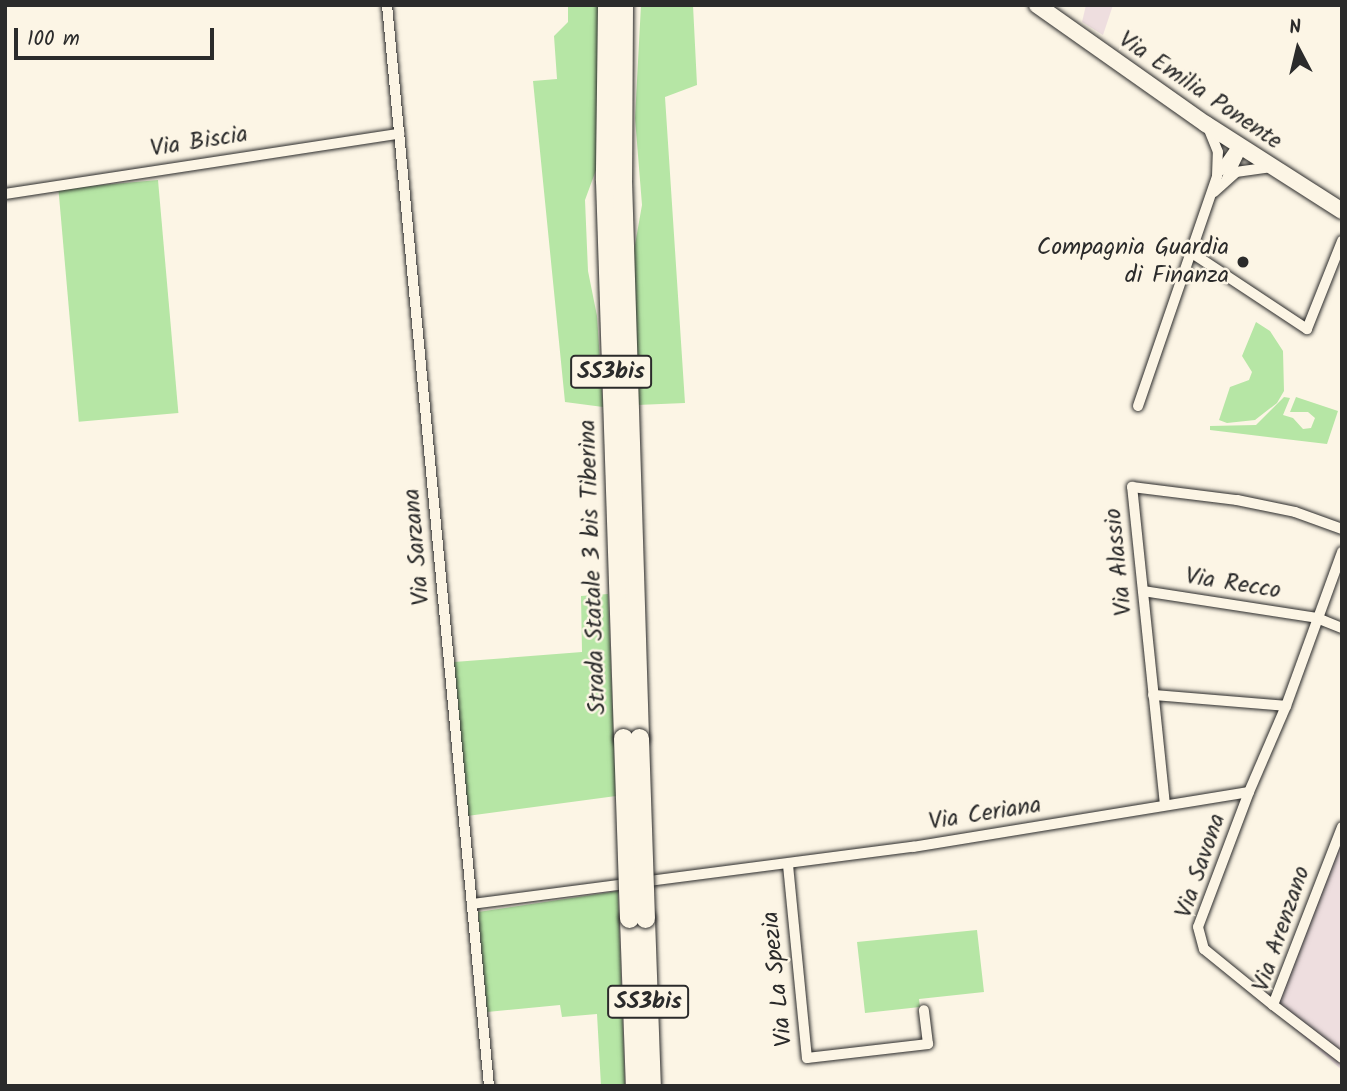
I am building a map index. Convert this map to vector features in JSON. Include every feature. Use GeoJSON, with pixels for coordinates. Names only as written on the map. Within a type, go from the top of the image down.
{"type":"FeatureCollection","features":[{"type":"Feature","properties":{"kind":"highway","name":"Strada Statale 3 bis Tiberina"},"geometry":{"type":"LineString","coordinates":[[607,5],[605,180],[637,918],[635,1086]]}},
{"type":"Feature","properties":{"kind":"highway","name":"Strada Statale 3 bis Tiberina"},"geometry":{"type":"LineString","coordinates":[[623,5],[622,180],[631,738]]}},
{"type":"Feature","properties":{"kind":"highway","name":"Strada Statale 3 bis Tiberina"},"geometry":{"type":"LineString","coordinates":[[637,918],[651,1086]]}},
{"type":"Feature","properties":{"kind":"main road","name":"Via Emilia Ponente"},"geometry":{"type":"LineString","coordinates":[[1037,5],[1206,124],[1342,211]]}},
{"type":"Feature","properties":{"kind":"street","name":"Via Sarzana"},"geometry":{"type":"LineString","coordinates":[[387,5],[489,1086]]}},
{"type":"Feature","properties":{"kind":"street"},"geometry":{"type":"LineString","coordinates":[[1206,124],[1218,152],[1221,178]]}},
{"type":"Feature","properties":{"kind":"street","name":"Via Biscia"},"geometry":{"type":"LineString","coordinates":[[5,194],[399,134]]}},
{"type":"Feature","properties":{"kind":"street"},"geometry":{"type":"LineString","coordinates":[[1139,406],[1212,194],[1240,146]]}},
{"type":"Feature","properties":{"kind":"street"},"geometry":{"type":"LineString","coordinates":[[1221,178],[1247,168],[1273,167]]}},
{"type":"Feature","properties":{"kind":"street"},"geometry":{"type":"LineString","coordinates":[[1192,253],[1307,329],[1342,240]]}},
{"type":"Feature","properties":{"kind":"street","name":"Via Alassio"},"geometry":{"type":"LineString","coordinates":[[1164,805],[1132,487],[1237,500],[1295,512],[1342,529]]}},
{"type":"Feature","properties":{"kind":"street"},"geometry":{"type":"LineString","coordinates":[[1249,792],[1286,706],[1342,552]]}},
{"type":"Feature","properties":{"kind":"street","name":"Via Recco"},"geometry":{"type":"LineString","coordinates":[[1143,591],[1317,618],[1342,628]]}},
{"type":"Feature","properties":{"kind":"street"},"geometry":{"type":"LineString","coordinates":[[1153,695],[1286,706]]}},
{"type":"Feature","properties":{"kind":"street","name":"Via Ceriana"},"geometry":{"type":"LineString","coordinates":[[472,904],[788,865],[1249,792]]}},
{"type":"Feature","properties":{"kind":"street","name":"Via Savona"},"geometry":{"type":"LineString","coordinates":[[1249,792],[1198,927],[1204,949],[1273,1005]]}},
{"type":"Feature","properties":{"kind":"street","name":"Via Arenzano"},"geometry":{"type":"LineString","coordinates":[[1342,827],[1273,1005],[1342,1058]]}},
{"type":"Feature","properties":{"kind":"street","name":"Via La Spezia"},"geometry":{"type":"LineString","coordinates":[[788,865],[807,1058],[928,1044],[925,1010]]}},
{"type":"Feature","properties":{"kind":"shaded area"},"geometry":{"type":"Polygon","coordinates":[[[1086,5],[1113,5],[1103,35],[1082,22],[1086,5]]]}},
{"type":"Feature","properties":{"kind":"shaded area"},"geometry":{"type":"Polygon","coordinates":[[[1342,833],[1342,1070],[1275,1012],[1342,833]]]}},
{"type":"Feature","properties":{"kind":"green space"},"geometry":{"type":"Polygon","coordinates":[[[568,5],[599,5],[596,170],[585,200],[588,271],[597,316],[603,407],[565,402],[533,81],[557,79],[554,36],[568,22],[568,5]]]}},
{"type":"Feature","properties":{"kind":"green space"},"geometry":{"type":"Polygon","coordinates":[[[641,5],[693,5],[697,85],[665,97],[685,403],[637,405],[633,256],[642,205],[635,118],[641,5]]]}},
{"type":"Feature","properties":{"kind":"green space"},"geometry":{"type":"Polygon","coordinates":[[[158,180],[178,413],[79,422],[58,189],[158,180]]]}},
{"type":"Feature","properties":{"kind":"green space"},"geometry":{"type":"Polygon","coordinates":[[[1256,322],[1270,331],[1283,351],[1284,391],[1277,403],[1255,420],[1227,423],[1219,420],[1230,387],[1249,380],[1252,372],[1242,356],[1256,322]]]}},
{"type":"Feature","properties":{"kind":"green space"},"geometry":{"type":"Polygon","coordinates":[[[1284,397],[1290,398],[1283,415],[1293,418],[1303,429],[1311,428],[1315,418],[1308,412],[1290,412],[1296,397],[1338,411],[1327,444],[1210,430],[1210,426],[1256,425],[1284,397]]]}},
{"type":"Feature","properties":{"kind":"green space"},"geometry":{"type":"Polygon","coordinates":[[[608,594],[616,796],[467,816],[454,662],[582,652],[581,596],[608,594]]]}},
{"type":"Feature","properties":{"kind":"green space"},"geometry":{"type":"Polygon","coordinates":[[[618,891],[625,1086],[601,1086],[597,1014],[562,1017],[560,1005],[487,1012],[478,912],[618,891]]]}},
{"type":"Feature","properties":{"kind":"green space"},"geometry":{"type":"Polygon","coordinates":[[[977,930],[984,992],[919,999],[920,1007],[865,1013],[857,942],[977,930]]]}},
{"type":"Feature","properties":{"kind":"place","name":"Compagnia Guardia di Finanza"},"geometry":{"type":"Point","coordinates":[1243,262]}}]}
